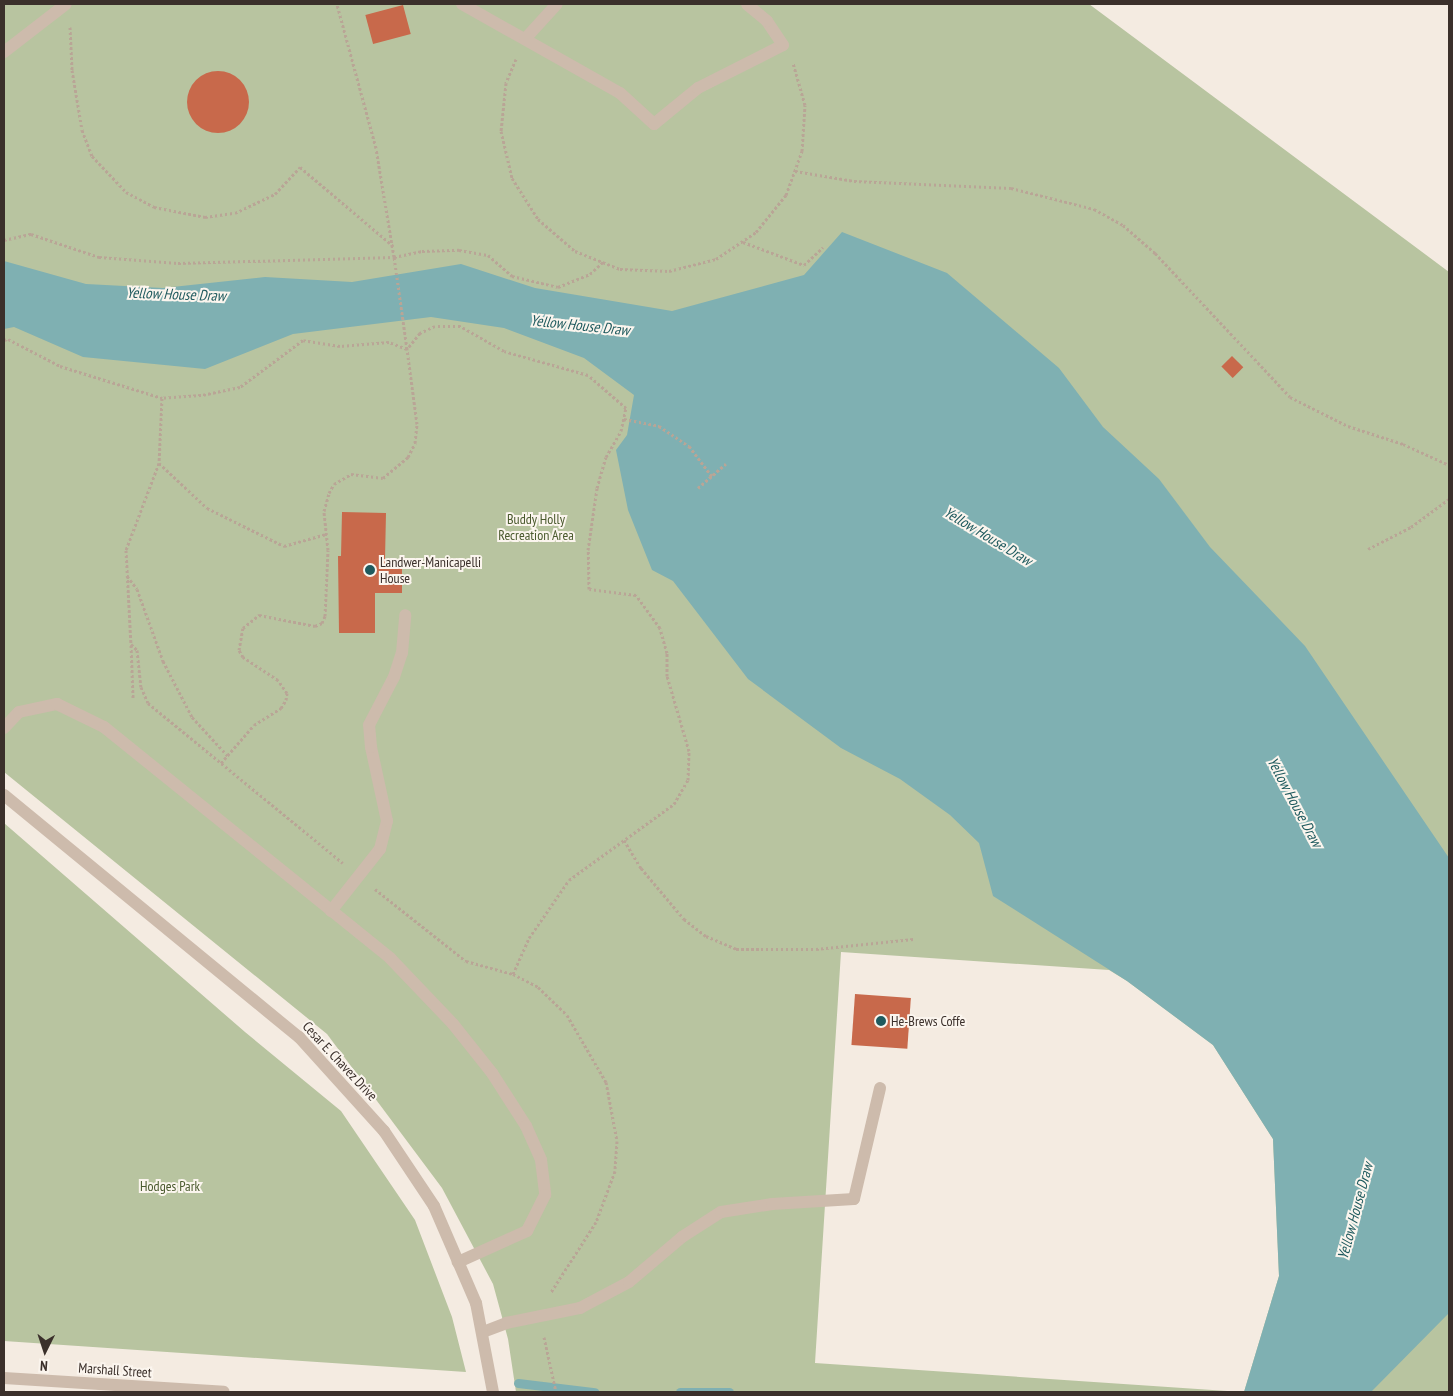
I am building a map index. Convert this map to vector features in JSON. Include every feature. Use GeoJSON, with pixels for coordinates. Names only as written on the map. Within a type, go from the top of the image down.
{"type":"FeatureCollection","features":[{"type":"Feature","properties":{"kind":"street"},"geometry":{"type":"LineString","coordinates":[[4,52],[66,4]]}},
{"type":"Feature","properties":{"kind":"street"},"geometry":{"type":"LineString","coordinates":[[462,4],[620,93],[654,124],[698,88],[783,45],[767,20],[747,4]]}},
{"type":"Feature","properties":{"kind":"street"},"geometry":{"type":"LineString","coordinates":[[525,39],[556,4]]}},
{"type":"Feature","properties":{"kind":"street"},"geometry":{"type":"LineString","coordinates":[[331,911],[360,877],[380,849],[387,821],[370,747],[369,725],[394,678],[402,653],[405,615]]}},
{"type":"Feature","properties":{"kind":"street"},"geometry":{"type":"LineString","coordinates":[[4,728],[19,712],[57,704],[104,727],[390,958],[453,1024],[492,1073],[526,1126],[542,1160],[544,1195],[527,1231],[458,1262]]}},
{"type":"Feature","properties":{"kind":"street","name":"Cesar E. Chavez Drive"},"geometry":{"type":"LineString","coordinates":[[4,795],[299,1037],[384,1131],[434,1206],[476,1303],[493,1392]]}},
{"type":"Feature","properties":{"kind":"street"},"geometry":{"type":"LineString","coordinates":[[483,1332],[506,1323],[580,1308],[629,1282],[682,1237],[721,1212],[772,1204],[854,1198],[880,1088]]}},
{"type":"Feature","properties":{"kind":"street","name":"Marshall Street"},"geometry":{"type":"LineString","coordinates":[[4,1378],[224,1392]]}},
{"type":"Feature","properties":{"kind":"path"},"geometry":{"type":"LineString","coordinates":[[221,763],[254,725],[281,708],[286,700],[286,693],[278,680],[243,657],[239,650],[243,628],[259,615],[315,626],[322,623],[325,616],[326,534],[324,502],[334,484],[352,474],[383,478],[408,457],[415,442],[417,424],[403,330],[397,270],[376,148],[337,4]]}},
{"type":"Feature","properties":{"kind":"path"},"geometry":{"type":"LineString","coordinates":[[70,23],[72,70],[82,130],[92,156],[126,192],[154,207],[206,217],[235,212],[275,194],[300,167],[393,247]]}},
{"type":"Feature","properties":{"kind":"path"},"geometry":{"type":"LineString","coordinates":[[525,39],[506,83],[501,131],[512,178],[538,220],[575,250],[620,269],[669,271],[716,259],[756,232],[786,195],[802,151],[805,105],[792,60],[783,45]]}},
{"type":"Feature","properties":{"kind":"path"},"geometry":{"type":"LineString","coordinates":[[795,170],[854,181],[1011,188],[1094,209],[1124,225],[1154,253],[1290,397],[1348,426],[1403,444],[1449,465]]}},
{"type":"Feature","properties":{"kind":"path"},"geometry":{"type":"LineString","coordinates":[[4,240],[31,234],[99,257],[178,263],[394,257],[422,251],[459,250],[488,255],[512,276],[558,287],[590,274],[603,262]]}},
{"type":"Feature","properties":{"kind":"path"},"geometry":{"type":"LineString","coordinates":[[742,241],[804,265],[823,246]]}},
{"type":"Feature","properties":{"kind":"path"},"geometry":{"type":"LineString","coordinates":[[407,349],[420,333],[435,326],[460,326],[504,351],[588,375],[626,408],[621,431],[606,457],[597,488],[588,550],[589,590],[636,595],[660,628],[667,653],[667,676],[689,751],[688,780],[674,804],[568,880],[554,898],[529,938],[513,974]]}},
{"type":"Feature","properties":{"kind":"path"},"geometry":{"type":"LineString","coordinates":[[4,340],[60,366],[162,398],[201,395],[240,387],[303,340],[340,346],[389,342],[407,349]]}},
{"type":"Feature","properties":{"kind":"path"},"geometry":{"type":"LineString","coordinates":[[133,698],[126,550],[159,463],[162,398]]}},
{"type":"Feature","properties":{"kind":"path"},"geometry":{"type":"LineString","coordinates":[[624,419],[659,426],[689,446],[712,476]]}},
{"type":"Feature","properties":{"kind":"path"},"geometry":{"type":"LineString","coordinates":[[159,463],[207,508],[284,546],[326,534]]}},
{"type":"Feature","properties":{"kind":"path"},"geometry":{"type":"LineString","coordinates":[[698,488],[726,464]]}},
{"type":"Feature","properties":{"kind":"path"},"geometry":{"type":"LineString","coordinates":[[1368,549],[1411,527],[1449,499]]}},
{"type":"Feature","properties":{"kind":"path"},"geometry":{"type":"LineString","coordinates":[[126,575],[137,589],[162,661],[192,717],[228,756]]}},
{"type":"Feature","properties":{"kind":"path"},"geometry":{"type":"LineString","coordinates":[[131,644],[137,650],[141,687],[148,704],[466,961],[513,974],[538,987],[567,1015],[583,1038],[606,1082],[617,1141],[615,1171],[607,1198],[596,1222],[540,1307],[556,1392]]}},
{"type":"Feature","properties":{"kind":"path"},"geometry":{"type":"LineString","coordinates":[[624,840],[641,868],[684,919],[706,936],[736,949],[816,949],[913,939]]}},
{"type":"Feature","properties":{"kind":"green space","name":"Buddy Holly Recreation Area"},"geometry":{"type":"Polygon","coordinates":[[[4,4],[1089,4],[1449,272],[1449,1392],[1244,1392],[1279,1276],[1273,1139],[1213,1045],[1127,981],[1109,970],[841,952],[815,1363],[1242,1392],[516,1392],[508,1339],[493,1284],[442,1188],[327,1034],[4,772],[4,4]]]}},
{"type":"Feature","properties":{"kind":"green space","name":"Hodges Park"},"geometry":{"type":"Polygon","coordinates":[[[4,823],[245,1032],[341,1111],[415,1220],[452,1317],[466,1372],[4,1341],[4,823]]]}},
{"type":"Feature","properties":{"kind":"water","name":"Yellow House Draw"},"geometry":{"type":"Polygon","coordinates":[[[842,232],[947,273],[1059,368],[1103,427],[1159,479],[1210,547],[1305,646],[1449,858],[1449,1313],[1371,1392],[1244,1392],[1279,1276],[1273,1139],[1213,1045],[1127,981],[993,896],[979,843],[950,815],[900,779],[841,748],[748,679],[673,581],[652,570],[628,510],[616,450],[627,435],[634,395],[584,358],[504,328],[431,317],[293,334],[205,369],[83,357],[14,327],[4,329],[4,261],[86,284],[163,288],[265,277],[352,282],[461,264],[535,288],[672,311],[804,275],[842,232]]]}},
{"type":"Feature","properties":{"kind":"building"},"geometry":{"type":"Polygon","coordinates":[[[403,5],[411,34],[373,44],[365,15],[403,5]]]}},
{"type":"Feature","properties":{"kind":"building"},"geometry":{"type":"Polygon","coordinates":[[[218,71],[230,73],[240,80],[247,90],[249,102],[247,114],[240,124],[230,131],[218,133],[206,131],[196,124],[189,114],[187,102],[189,90],[196,80],[206,73],[218,71]]]}},
{"type":"Feature","properties":{"kind":"building"},"geometry":{"type":"Polygon","coordinates":[[[1232,356],[1243,367],[1233,378],[1221,367],[1232,356]]]}},
{"type":"Feature","properties":{"kind":"building","name":"Landwer-Manicapelli House"},"geometry":{"type":"Polygon","coordinates":[[[342,512],[386,513],[385,559],[402,559],[402,593],[375,593],[375,633],[339,633],[338,556],[341,556],[342,512]]]}},
{"type":"Feature","properties":{"kind":"building","name":"He-Brews Coffe"},"geometry":{"type":"Polygon","coordinates":[[[855,994],[911,998],[907,1049],[851,1045],[855,994]]]}},
{"type":"Feature","properties":{"kind":"waterway"},"geometry":{"type":"LineString","coordinates":[[518,1383],[594,1392]]}},
{"type":"Feature","properties":{"kind":"waterway"},"geometry":{"type":"LineString","coordinates":[[680,1392],[729,1392]]}},
{"type":"Feature","properties":{"kind":"place","name":"Landwer-Manicapelli House"},"geometry":{"type":"Point","coordinates":[370,570]}},
{"type":"Feature","properties":{"kind":"place","name":"He-Brews Coffe"},"geometry":{"type":"Point","coordinates":[881,1021]}}]}
